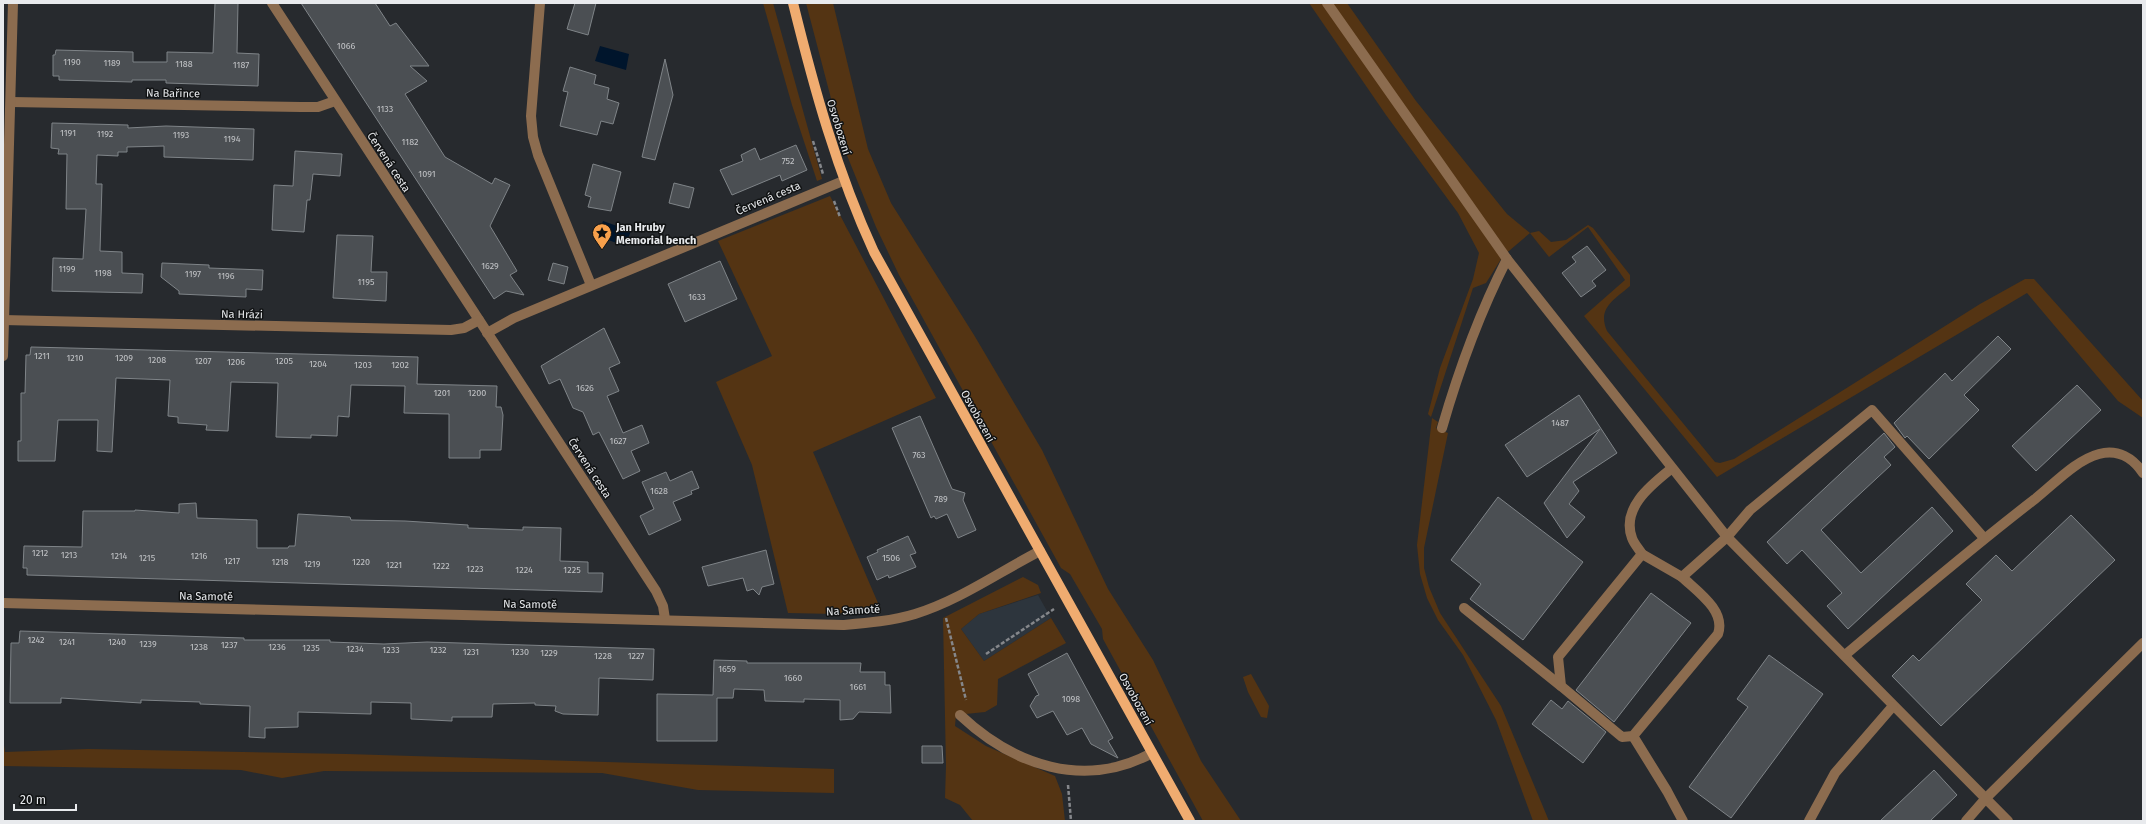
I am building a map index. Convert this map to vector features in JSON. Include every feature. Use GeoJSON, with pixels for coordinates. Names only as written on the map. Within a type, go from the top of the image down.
{"type":"FeatureCollection","features":[{"type":"Feature","properties":{"kind":"main road","name":"Osvobození"},"geometry":{"type":"LineString","coordinates":[[793,3],[818,98],[844,181],[864,229],[885,273],[1190,821]]}},
{"type":"Feature","properties":{"kind":"street"},"geometry":{"type":"LineString","coordinates":[[3,356],[13,3]]}},
{"type":"Feature","properties":{"kind":"street","name":"Červená cesta"},"geometry":{"type":"LineString","coordinates":[[272,3],[656,591],[663,606],[665,619]]}},
{"type":"Feature","properties":{"kind":"street"},"geometry":{"type":"LineString","coordinates":[[540,3],[532,116],[533,137],[538,155],[591,285]]}},
{"type":"Feature","properties":{"kind":"street"},"geometry":{"type":"LineString","coordinates":[[1327,3],[1506,259],[1671,469],[1727,537],[2008,821]]}},
{"type":"Feature","properties":{"kind":"street","name":"Na Bařince"},"geometry":{"type":"LineString","coordinates":[[10,102],[307,107],[323,106],[335,101]]}},
{"type":"Feature","properties":{"kind":"street","name":"Červená cesta"},"geometry":{"type":"LineString","coordinates":[[487,333],[514,318],[591,285],[844,181]]}},
{"type":"Feature","properties":{"kind":"street"},"geometry":{"type":"LineString","coordinates":[[1442,428],[1463,358],[1484,305],[1506,259]]}},
{"type":"Feature","properties":{"kind":"street","name":"Na Hrázi"},"geometry":{"type":"LineString","coordinates":[[3,320],[452,330],[464,328],[478,320]]}},
{"type":"Feature","properties":{"kind":"street"},"geometry":{"type":"LineString","coordinates":[[1682,577],[1727,537],[1750,510],[1872,410],[1984,538]]}},
{"type":"Feature","properties":{"kind":"street"},"geometry":{"type":"LineString","coordinates":[[1845,655],[1984,538],[2078,465],[2099,454],[2113,452],[2125,455],[2133,460],[2143,473]]}},
{"type":"Feature","properties":{"kind":"street"},"geometry":{"type":"LineString","coordinates":[[1464,608],[1622,737],[1633,736],[1718,634],[1721,627],[1717,612],[1682,577],[1642,554],[1632,538],[1631,523],[1633,510],[1644,492],[1671,469]]}},
{"type":"Feature","properties":{"kind":"street","name":"Na Samotě"},"geometry":{"type":"LineString","coordinates":[[3,602],[843,625],[904,618],[942,604],[1040,551]]}},
{"type":"Feature","properties":{"kind":"street"},"geometry":{"type":"LineString","coordinates":[[1561,686],[1558,657],[1642,554]]}},
{"type":"Feature","properties":{"kind":"street"},"geometry":{"type":"LineString","coordinates":[[1966,821],[1986,798],[2143,643]]}},
{"type":"Feature","properties":{"kind":"street"},"geometry":{"type":"LineString","coordinates":[[1809,821],[1835,773],[1893,706]]}},
{"type":"Feature","properties":{"kind":"street"},"geometry":{"type":"LineString","coordinates":[[963,718],[998,745],[1048,766],[1070,770],[1114,769],[1133,763],[1152,753]]}},
{"type":"Feature","properties":{"kind":"street"},"geometry":{"type":"LineString","coordinates":[[1633,736],[1668,791],[1683,821]]}},
{"type":"Feature","properties":{"kind":"path"},"geometry":{"type":"LineString","coordinates":[[942,604],[966,696],[963,718]]}},
{"type":"Feature","properties":{"kind":"path"},"geometry":{"type":"LineString","coordinates":[[986,654],[1054,609]]}},
{"type":"Feature","properties":{"kind":"path"},"geometry":{"type":"LineString","coordinates":[[1070,770],[1067,789],[1071,821]]}},
{"type":"Feature","properties":{"kind":"shaded area"},"geometry":{"type":"Polygon","coordinates":[[[763,3],[773,3],[822,179],[817,181],[792,105],[763,3]]]}},
{"type":"Feature","properties":{"kind":"shaded area"},"geometry":{"type":"Polygon","coordinates":[[[806,3],[833,3],[868,149],[891,203],[974,335],[1042,450],[1108,589],[1153,660],[1201,761],[1241,821],[1203,821],[1103,639],[1102,629],[1070,574],[1061,568],[899,275],[876,227],[844,148],[806,3]]]}},
{"type":"Feature","properties":{"kind":"shaded area"},"geometry":{"type":"Polygon","coordinates":[[[1309,3],[1347,3],[1416,101],[1507,214],[1530,233],[1503,256],[1486,283],[1473,288],[1431,417],[1428,414],[1440,368],[1473,279],[1479,253],[1458,213],[1386,115],[1309,3]]]}},
{"type":"Feature","properties":{"kind":"shaded area"},"geometry":{"type":"Polygon","coordinates":[[[830,196],[936,398],[813,452],[881,610],[836,614],[788,613],[752,465],[716,382],[772,356],[718,241],[830,196]]]}},
{"type":"Feature","properties":{"kind":"shaded area"},"geometry":{"type":"Polygon","coordinates":[[[1588,225],[1593,228],[1630,275],[1630,286],[1613,300],[1606,310],[1604,323],[1607,331],[1715,462],[1720,463],[1734,459],[1980,304],[2025,279],[2034,279],[2143,401],[2143,418],[2118,401],[2027,293],[1717,477],[1584,316],[1625,280],[1588,227],[1549,257],[1530,233],[1539,231],[1551,242],[1566,240],[1588,225]]]}},
{"type":"Feature","properties":{"kind":"shaded area"},"geometry":{"type":"Polygon","coordinates":[[[1432,418],[1438,422],[1436,428],[1448,433],[1424,548],[1424,568],[1429,587],[1440,613],[1501,706],[1549,821],[1533,821],[1496,720],[1463,655],[1438,620],[1427,598],[1420,574],[1417,545],[1432,418]]]}},
{"type":"Feature","properties":{"kind":"shaded area"},"geometry":{"type":"Polygon","coordinates":[[[1023,577],[1038,585],[1041,593],[979,614],[961,629],[984,661],[1051,618],[1066,643],[998,679],[997,705],[985,712],[956,715],[955,726],[986,746],[1055,776],[1062,794],[1065,821],[973,821],[960,805],[945,798],[946,766],[943,618],[1023,577]]]}},
{"type":"Feature","properties":{"kind":"shaded area"},"geometry":{"type":"Polygon","coordinates":[[[1038,595],[1051,618],[984,661],[961,629],[979,614],[1038,595]]]}},
{"type":"Feature","properties":{"kind":"shaded area"},"geometry":{"type":"Polygon","coordinates":[[[1251,674],[1269,706],[1267,718],[1261,717],[1248,692],[1243,677],[1251,674]]]}},
{"type":"Feature","properties":{"kind":"shaded area"},"geometry":{"type":"Polygon","coordinates":[[[3,739],[5,752],[88,749],[347,754],[834,769],[834,793],[698,790],[602,773],[324,771],[282,778],[241,770],[3,766],[3,739]]]}},
{"type":"Feature","properties":{"kind":"water"},"geometry":{"type":"Polygon","coordinates":[[[600,46],[629,54],[626,70],[595,61],[600,46]]]}},
{"type":"Feature","properties":{"kind":"water"},"geometry":{"type":"Polygon","coordinates":[[[603,221],[631,231],[625,246],[597,236],[603,221]]]}},
{"type":"Feature","properties":{"kind":"building"},"geometry":{"type":"Polygon","coordinates":[[[215,3],[238,3],[237,53],[259,54],[258,86],[166,83],[166,80],[132,80],[132,82],[59,80],[59,76],[53,76],[53,55],[55,55],[56,50],[133,52],[133,62],[167,62],[167,52],[213,53],[215,3]]]}},
{"type":"Feature","properties":{"kind":"building"},"geometry":{"type":"Polygon","coordinates":[[[301,3],[375,3],[390,26],[396,23],[429,66],[410,66],[427,81],[405,94],[445,157],[492,184],[495,178],[510,185],[490,226],[517,271],[510,275],[524,295],[506,291],[494,299],[301,3]]]}},
{"type":"Feature","properties":{"kind":"building"},"geometry":{"type":"Polygon","coordinates":[[[575,3],[596,3],[588,35],[567,29],[575,3]]]}},
{"type":"Feature","properties":{"kind":"building"},"geometry":{"type":"Polygon","coordinates":[[[665,59],[673,95],[655,160],[642,157],[665,59]]]}},
{"type":"Feature","properties":{"kind":"building"},"geometry":{"type":"Polygon","coordinates":[[[570,67],[596,75],[594,84],[609,88],[607,99],[619,103],[613,124],[601,121],[597,135],[560,126],[568,92],[563,91],[570,67]]]}},
{"type":"Feature","properties":{"kind":"building"},"geometry":{"type":"Polygon","coordinates":[[[52,123],[128,125],[128,128],[166,126],[254,129],[253,160],[164,157],[164,146],[127,147],[127,152],[118,152],[118,156],[97,155],[96,184],[102,184],[100,251],[122,252],[122,273],[143,274],[142,293],[52,291],[53,258],[83,259],[86,209],[66,209],[67,154],[58,154],[59,149],[51,148],[52,123]]]}},
{"type":"Feature","properties":{"kind":"building"},"geometry":{"type":"Polygon","coordinates":[[[796,145],[807,170],[782,181],[780,175],[732,195],[720,170],[743,161],[741,155],[755,148],[760,160],[796,145]]]}},
{"type":"Feature","properties":{"kind":"building"},"geometry":{"type":"Polygon","coordinates":[[[295,151],[342,154],[340,176],[313,174],[310,200],[307,200],[304,232],[272,230],[274,185],[293,186],[295,151]]]}},
{"type":"Feature","properties":{"kind":"building"},"geometry":{"type":"Polygon","coordinates":[[[593,164],[621,172],[611,211],[588,207],[591,197],[585,195],[593,164]]]}},
{"type":"Feature","properties":{"kind":"building"},"geometry":{"type":"Polygon","coordinates":[[[674,183],[694,188],[689,208],[669,203],[674,183]]]}},
{"type":"Feature","properties":{"kind":"building"},"geometry":{"type":"Polygon","coordinates":[[[337,235],[373,236],[371,272],[387,272],[386,301],[333,298],[337,235]]]}},
{"type":"Feature","properties":{"kind":"building"},"geometry":{"type":"Polygon","coordinates":[[[1587,246],[1606,270],[1592,281],[1596,286],[1581,297],[1562,273],[1576,262],[1572,257],[1587,246]]]}},
{"type":"Feature","properties":{"kind":"building"},"geometry":{"type":"Polygon","coordinates":[[[720,261],[737,299],[685,322],[668,284],[720,261]]]}},
{"type":"Feature","properties":{"kind":"building"},"geometry":{"type":"Polygon","coordinates":[[[162,263],[209,265],[209,268],[263,270],[262,290],[246,289],[246,297],[179,294],[179,291],[161,277],[162,263]]]}},
{"type":"Feature","properties":{"kind":"building"},"geometry":{"type":"Polygon","coordinates":[[[553,263],[568,267],[564,284],[548,280],[553,263]]]}},
{"type":"Feature","properties":{"kind":"building"},"geometry":{"type":"Polygon","coordinates":[[[604,328],[620,363],[609,368],[619,391],[607,396],[623,433],[642,425],[649,443],[631,451],[640,471],[623,479],[599,432],[593,435],[583,412],[573,408],[560,379],[549,384],[541,366],[604,328]]]}},
{"type":"Feature","properties":{"kind":"building"},"geometry":{"type":"Polygon","coordinates":[[[1998,336],[2011,349],[1964,395],[1979,410],[1929,459],[1907,436],[1905,438],[1894,423],[1945,373],[1952,381],[1998,336]]]}},
{"type":"Feature","properties":{"kind":"building"},"geometry":{"type":"Polygon","coordinates":[[[31,347],[418,357],[417,384],[497,386],[496,407],[501,407],[503,415],[501,450],[480,450],[480,458],[449,458],[449,414],[404,413],[405,386],[351,385],[349,417],[338,416],[337,436],[311,435],[311,438],[276,437],[278,383],[231,382],[228,431],[206,430],[207,425],[178,423],[178,417],[168,416],[170,380],[116,378],[112,452],[97,451],[98,420],[58,420],[55,461],[18,461],[18,441],[21,441],[21,393],[25,393],[26,355],[30,355],[31,347]]]}},
{"type":"Feature","properties":{"kind":"building"},"geometry":{"type":"Polygon","coordinates":[[[2077,385],[2101,410],[2036,471],[2012,446],[2077,385]]]}},
{"type":"Feature","properties":{"kind":"building"},"geometry":{"type":"Polygon","coordinates":[[[1579,395],[1617,453],[1573,482],[1579,491],[1569,504],[1585,517],[1567,538],[1544,503],[1600,429],[1527,477],[1505,445],[1579,395]]]}},
{"type":"Feature","properties":{"kind":"building"},"geometry":{"type":"Polygon","coordinates":[[[920,416],[952,489],[965,493],[963,500],[976,530],[958,538],[947,514],[936,519],[934,516],[931,518],[892,428],[920,416]]]}},
{"type":"Feature","properties":{"kind":"building"},"geometry":{"type":"Polygon","coordinates":[[[1884,433],[1895,447],[1884,457],[1891,465],[1821,530],[1861,573],[1932,507],[1953,531],[1848,629],[1827,606],[1842,593],[1802,550],[1787,564],[1767,542],[1884,433]]]}},
{"type":"Feature","properties":{"kind":"building"},"geometry":{"type":"Polygon","coordinates":[[[692,471],[699,488],[691,491],[692,494],[673,502],[681,520],[649,535],[640,516],[654,509],[642,482],[666,472],[670,481],[692,471]]]}},
{"type":"Feature","properties":{"kind":"building"},"geometry":{"type":"Polygon","coordinates":[[[1498,497],[1583,562],[1523,640],[1470,599],[1481,584],[1451,560],[1498,497]]]}},
{"type":"Feature","properties":{"kind":"building"},"geometry":{"type":"Polygon","coordinates":[[[196,503],[197,518],[257,520],[257,548],[288,548],[289,546],[295,546],[298,514],[350,517],[351,520],[405,521],[468,525],[468,528],[523,530],[523,527],[561,528],[560,561],[588,562],[588,573],[603,573],[602,592],[27,575],[27,568],[23,568],[24,546],[82,547],[83,511],[135,510],[179,513],[179,504],[196,503]]]}},
{"type":"Feature","properties":{"kind":"building"},"geometry":{"type":"Polygon","coordinates":[[[2071,515],[2115,560],[1941,726],[1892,676],[1913,655],[1919,661],[1982,600],[1966,584],[1996,555],[2012,571],[2071,515]]]}},
{"type":"Feature","properties":{"kind":"building"},"geometry":{"type":"Polygon","coordinates":[[[908,536],[916,553],[910,555],[916,567],[889,578],[888,575],[877,580],[867,557],[878,552],[877,550],[908,536]]]}},
{"type":"Feature","properties":{"kind":"building"},"geometry":{"type":"Polygon","coordinates":[[[766,550],[774,584],[762,587],[759,595],[753,589],[747,591],[743,578],[708,586],[702,567],[766,550]]]}},
{"type":"Feature","properties":{"kind":"building"},"geometry":{"type":"Polygon","coordinates":[[[1651,593],[1691,623],[1614,722],[1576,690],[1651,593]]]}},
{"type":"Feature","properties":{"kind":"building"},"geometry":{"type":"Polygon","coordinates":[[[20,631],[244,638],[244,640],[330,640],[330,642],[384,644],[427,642],[654,649],[653,680],[599,678],[598,715],[563,714],[555,711],[556,706],[535,705],[535,703],[493,704],[492,717],[452,717],[452,721],[411,719],[411,703],[371,702],[371,714],[298,712],[298,727],[265,728],[265,738],[249,737],[250,706],[200,704],[200,702],[141,700],[141,703],[61,698],[61,703],[10,703],[11,643],[19,643],[20,631]]]}},
{"type":"Feature","properties":{"kind":"building"},"geometry":{"type":"Polygon","coordinates":[[[1067,653],[1113,738],[1108,741],[1118,758],[1091,744],[1082,728],[1067,735],[1053,711],[1037,718],[1030,706],[1036,696],[1039,695],[1028,674],[1067,653]]]}},
{"type":"Feature","properties":{"kind":"building"},"geometry":{"type":"Polygon","coordinates":[[[1769,655],[1823,694],[1731,818],[1689,787],[1748,707],[1737,699],[1769,655]]]}},
{"type":"Feature","properties":{"kind":"building"},"geometry":{"type":"Polygon","coordinates":[[[714,660],[747,661],[747,663],[861,663],[860,672],[885,672],[885,685],[890,685],[891,713],[859,712],[853,719],[840,720],[840,700],[804,699],[804,702],[765,701],[764,690],[734,689],[733,698],[717,698],[717,741],[657,741],[657,694],[713,695],[714,660]]]}},
{"type":"Feature","properties":{"kind":"building"},"geometry":{"type":"Polygon","coordinates":[[[1551,700],[1562,709],[1568,701],[1606,732],[1583,763],[1532,724],[1551,700]]]}},
{"type":"Feature","properties":{"kind":"building"},"geometry":{"type":"Polygon","coordinates":[[[922,746],[942,746],[943,763],[922,763],[922,746]]]}},
{"type":"Feature","properties":{"kind":"building"},"geometry":{"type":"Polygon","coordinates":[[[1934,770],[1957,795],[1930,821],[1880,821],[1934,770]]]}},
{"type":"Feature","properties":{"kind":"place","name":"Jan Hruby Memorial bench"},"geometry":{"type":"Point","coordinates":[602,250]}}]}
